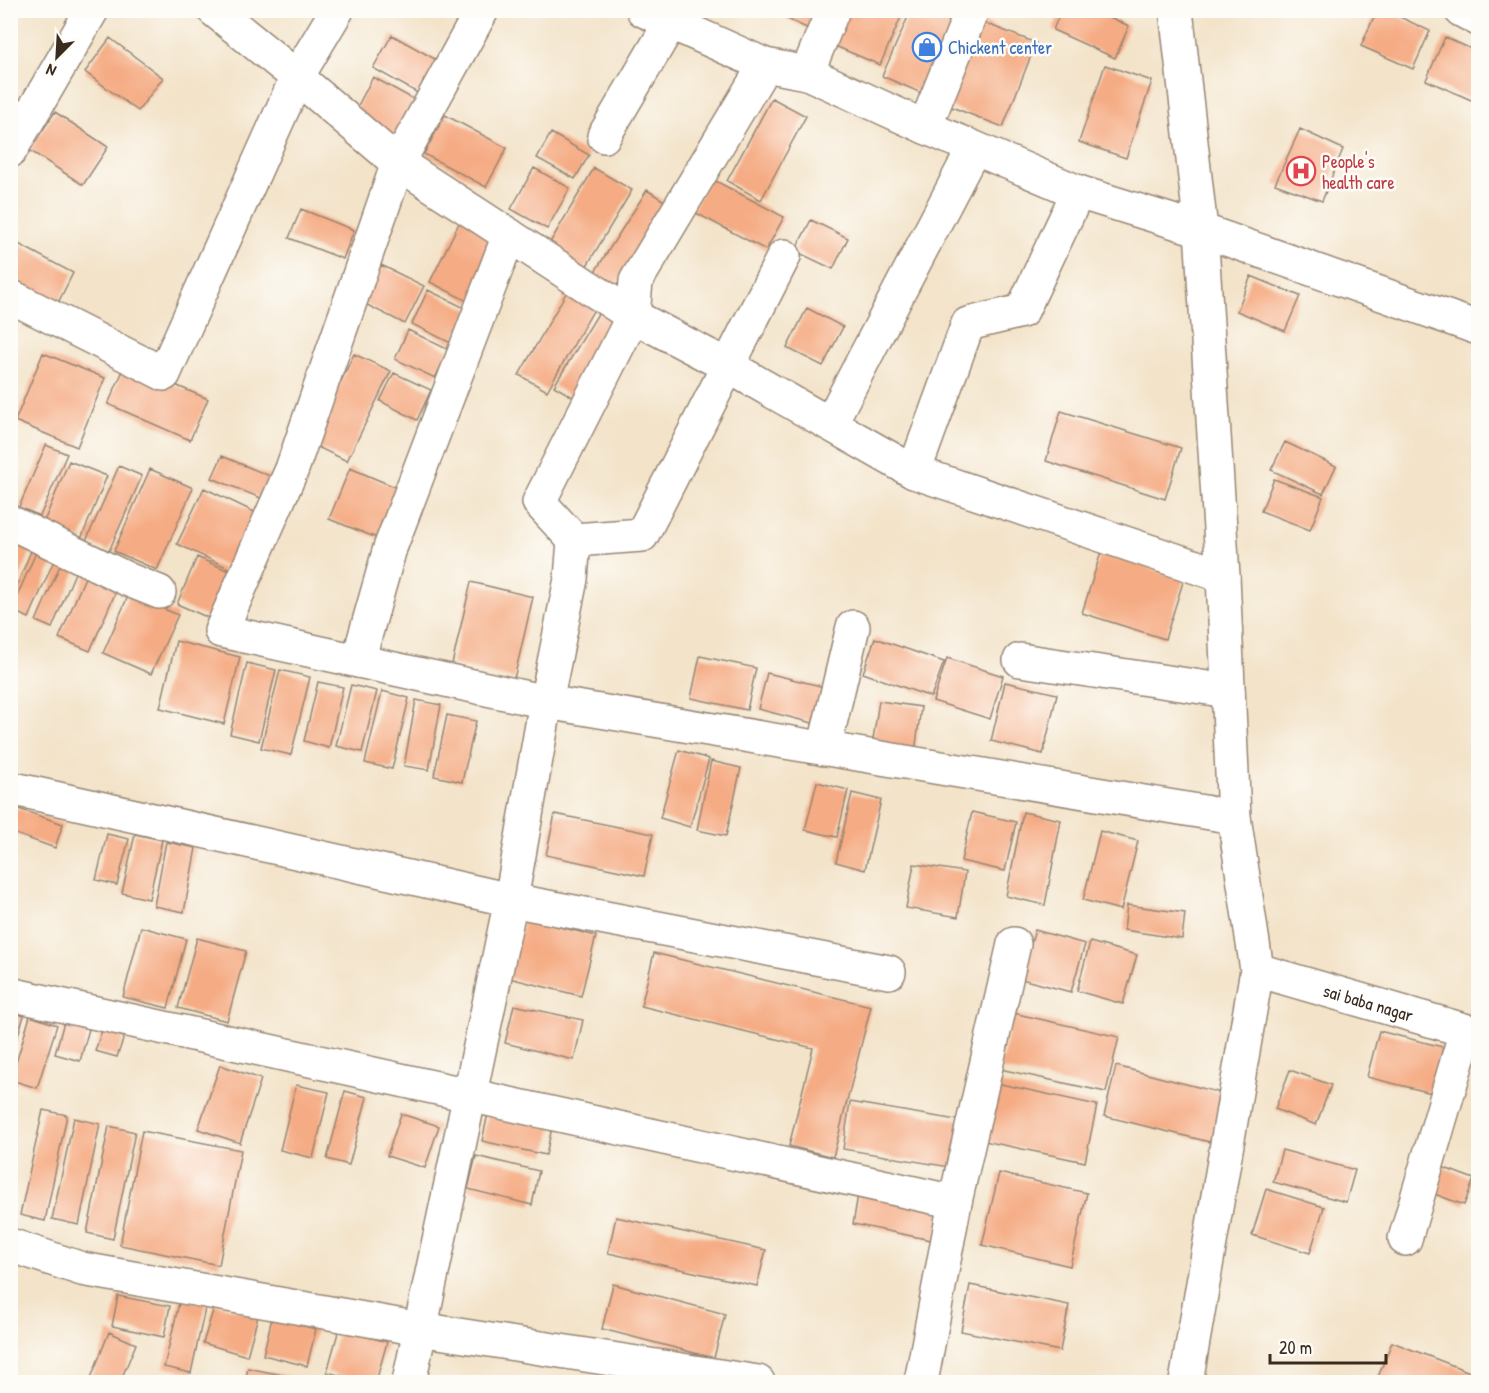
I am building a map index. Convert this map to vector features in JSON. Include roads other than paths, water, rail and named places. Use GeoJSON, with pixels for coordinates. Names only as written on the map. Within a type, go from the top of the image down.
{"type":"FeatureCollection","features":[{"type":"Feature","properties":{"kind":"street"},"geometry":{"type":"LineString","coordinates":[[10,151],[92,10]]}},
{"type":"Feature","properties":{"kind":"street"},"geometry":{"type":"LineString","coordinates":[[214,10],[398,163],[633,316],[728,366],[914,472],[1223,576]]}},
{"type":"Feature","properties":{"kind":"street"},"geometry":{"type":"LineString","coordinates":[[10,296],[164,374],[297,77],[337,10]]}},
{"type":"Feature","properties":{"kind":"street"},"geometry":{"type":"LineString","coordinates":[[482,10],[398,163],[292,469],[221,631],[546,702],[1234,817]]}},
{"type":"Feature","properties":{"kind":"street"},"geometry":{"type":"LineString","coordinates":[[643,10],[675,16],[765,65],[807,73],[925,127],[1078,192],[1201,230],[1479,328]]}},
{"type":"Feature","properties":{"kind":"street"},"geometry":{"type":"LineString","coordinates":[[807,73],[833,10]]}},
{"type":"Feature","properties":{"kind":"street"},"geometry":{"type":"LineString","coordinates":[[925,127],[972,10]]}},
{"type":"Feature","properties":{"kind":"street"},"geometry":{"type":"LineString","coordinates":[[1176,10],[1201,230],[1223,576],[1234,817],[1257,970],[1186,1383]]}},
{"type":"Feature","properties":{"kind":"street"},"geometry":{"type":"LineString","coordinates":[[1461,10],[1479,19]]}},
{"type":"Feature","properties":{"kind":"street"},"geometry":{"type":"LineString","coordinates":[[604,136],[675,16]]}},
{"type":"Feature","properties":{"kind":"street"},"geometry":{"type":"LineString","coordinates":[[409,1383],[512,900],[546,702],[571,579],[574,540],[539,502],[633,316],[636,281],[765,65]]}},
{"type":"Feature","properties":{"kind":"street"},"geometry":{"type":"LineString","coordinates":[[830,424],[974,148]]}},
{"type":"Feature","properties":{"kind":"street"},"geometry":{"type":"LineString","coordinates":[[914,472],[968,324],[1022,311],[1078,192]]}},
{"type":"Feature","properties":{"kind":"street"},"geometry":{"type":"LineString","coordinates":[[358,661],[390,548],[509,235]]}},
{"type":"Feature","properties":{"kind":"street"},"geometry":{"type":"LineString","coordinates":[[574,540],[642,535],[784,256]]}},
{"type":"Feature","properties":{"kind":"street"},"geometry":{"type":"LineString","coordinates":[[10,522],[129,580],[159,592]]}},
{"type":"Feature","properties":{"kind":"street"},"geometry":{"type":"LineString","coordinates":[[824,749],[853,627]]}},
{"type":"Feature","properties":{"kind":"street"},"geometry":{"type":"LineString","coordinates":[[1020,660],[1228,691]]}},
{"type":"Feature","properties":{"kind":"street"},"geometry":{"type":"LineString","coordinates":[[10,788],[512,900],[888,972]]}},
{"type":"Feature","properties":{"kind":"street"},"geometry":{"type":"LineString","coordinates":[[921,1383],[955,1202],[1014,944]]}},
{"type":"Feature","properties":{"kind":"street","name":"sai baba nagar"},"geometry":{"type":"LineString","coordinates":[[1257,970],[1472,1032]]}},
{"type":"Feature","properties":{"kind":"street"},"geometry":{"type":"LineString","coordinates":[[10,994],[955,1202]]}},
{"type":"Feature","properties":{"kind":"street"},"geometry":{"type":"LineString","coordinates":[[1405,1239],[1472,1032]]}},
{"type":"Feature","properties":{"kind":"street"},"geometry":{"type":"LineString","coordinates":[[10,1245],[82,1269],[420,1329],[758,1383]]}},
{"type":"Feature","properties":{"kind":"place","name":"Chickent center"},"geometry":{"type":"Point","coordinates":[927,47]}},
{"type":"Feature","properties":{"kind":"place","name":"People's health care"},"geometry":{"type":"Point","coordinates":[1301,171]}}]}
